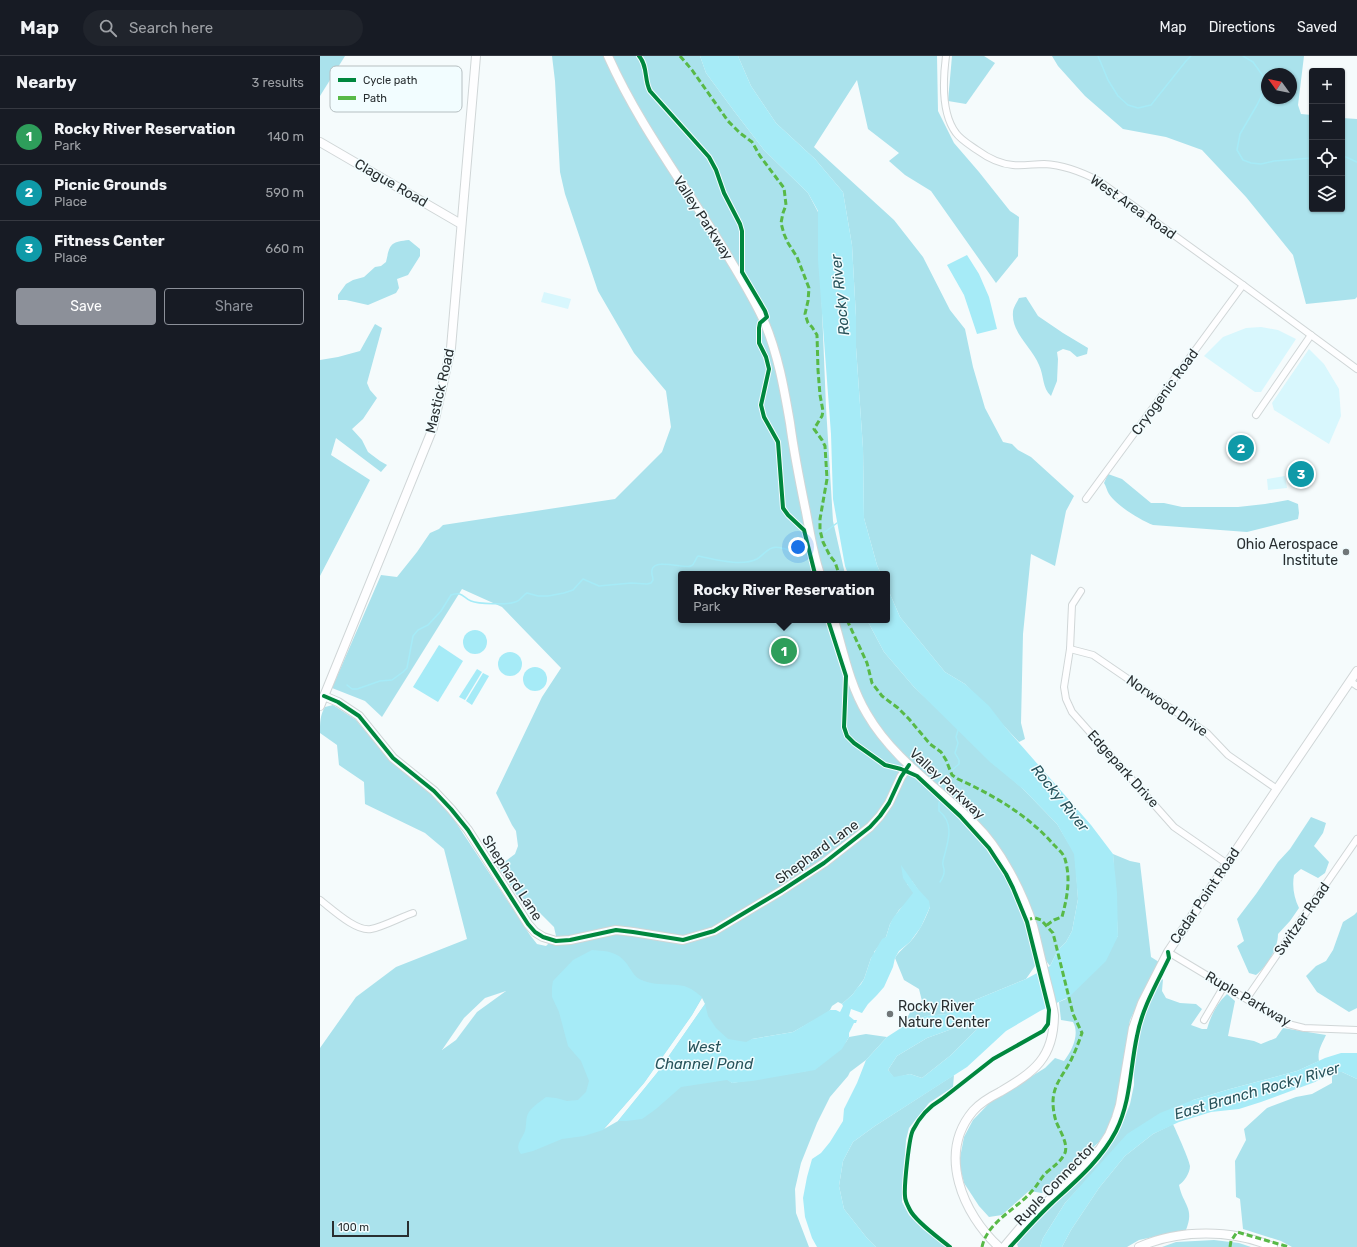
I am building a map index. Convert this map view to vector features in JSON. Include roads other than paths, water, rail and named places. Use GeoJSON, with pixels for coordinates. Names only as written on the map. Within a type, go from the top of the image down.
{"type":"FeatureCollection","features":[{"type":"Feature","properties":{"kind":"street","name":"Mastick Road"},"geometry":{"type":"LineString","coordinates":[[320,706],[434,428],[450,348],[476,56]]}},
{"type":"Feature","properties":{"kind":"street","name":"Valley Parkway"},"geometry":{"type":"LineString","coordinates":[[608,56],[620,84],[634,109],[717,238],[755,301],[773,344],[783,385],[798,474],[819,571]]}},
{"type":"Feature","properties":{"kind":"street","name":"West Area Road"},"geometry":{"type":"LineString","coordinates":[[946,56],[943,90],[950,120],[956,133],[968,144],[984,156],[996,161],[1013,165],[1045,164],[1084,174],[1099,181],[1357,369]]}},
{"type":"Feature","properties":{"kind":"street","name":"Clague Road"},"geometry":{"type":"LineString","coordinates":[[320,142],[461,224]]}},
{"type":"Feature","properties":{"kind":"street","name":"Cryogenic Road"},"geometry":{"type":"LineString","coordinates":[[1086,499],[1243,285]]}},
{"type":"Feature","properties":{"kind":"street"},"geometry":{"type":"LineString","coordinates":[[1256,415],[1311,335]]}},
{"type":"Feature","properties":{"kind":"street","name":"Edgepark Drive"},"geometry":{"type":"LineString","coordinates":[[1081,591],[1072,605],[1070,649],[1064,687],[1066,699],[1072,712],[1174,827],[1226,863]]}},
{"type":"Feature","properties":{"kind":"street","name":"Valley Parkway"},"geometry":{"type":"LineString","coordinates":[[835,623],[852,682],[867,715],[882,737],[909,765],[976,826],[993,846],[1009,871],[1033,926],[1053,1008],[1054,1024],[1052,1035],[1043,1060],[1032,1072],[984,1101],[973,1111],[965,1123],[960,1135],[955,1155],[960,1187],[972,1212],[988,1235],[999,1247]]}},
{"type":"Feature","properties":{"kind":"street","name":"Norwood Drive"},"geometry":{"type":"LineString","coordinates":[[1070,649],[1093,655],[1207,733],[1228,755],[1277,789]]}},
{"type":"Feature","properties":{"kind":"street","name":"Cedar Point Road"},"geometry":{"type":"LineString","coordinates":[[1004,1247],[1020,1228],[1100,1149],[1109,1135],[1120,1105],[1133,1028],[1142,1003],[1168,952],[1226,863],[1277,789],[1354,684],[1357,671]]}},
{"type":"Feature","properties":{"kind":"street","name":"Shephard Lane"},"geometry":{"type":"LineString","coordinates":[[324,696],[338,702],[359,716],[393,758],[434,791],[468,830],[528,924],[535,932],[556,941],[570,940],[616,930],[683,940],[714,931],[799,879],[870,827],[889,803],[901,777],[909,765]]}},
{"type":"Feature","properties":{"kind":"street","name":"Switzer Road"},"geometry":{"type":"LineString","coordinates":[[1247,998],[1357,839]]}},
{"type":"Feature","properties":{"kind":"street"},"geometry":{"type":"LineString","coordinates":[[320,900],[352,924],[361,928],[371,929],[413,913]]}},
{"type":"Feature","properties":{"kind":"street","name":"Ruple Parkway"},"geometry":{"type":"LineString","coordinates":[[1168,952],[1224,986],[1247,998],[1288,1024],[1304,1028],[1357,1030]]}},
{"type":"Feature","properties":{"kind":"street"},"geometry":{"type":"LineString","coordinates":[[1204,1020],[1224,986]]}},
{"type":"Feature","properties":{"kind":"street"},"geometry":{"type":"LineString","coordinates":[[1139,1247],[1147,1243],[1170,1238],[1200,1234],[1246,1239],[1274,1247]]}},
{"type":"Feature","properties":{"kind":"water","name":"Rocky River"},"geometry":{"type":"Polygon","coordinates":[[[700,56],[738,56],[751,86],[776,123],[815,159],[843,192],[852,245],[856,347],[863,448],[864,518],[880,571],[847,571],[833,499],[831,434],[818,260],[818,211],[808,193],[764,150],[706,73],[700,56]]]}},
{"type":"Feature","properties":{"kind":"water"},"geometry":{"type":"Polygon","coordinates":[[[967,255],[979,274],[989,297],[997,329],[977,334],[964,295],[947,265],[967,255]]]}},
{"type":"Feature","properties":{"kind":"water","name":"Rocky River"},"geometry":{"type":"Polygon","coordinates":[[[890,594],[900,617],[945,672],[965,684],[989,706],[1006,728],[1091,825],[1113,854],[1117,893],[1118,936],[1106,961],[1069,997],[1040,1011],[1006,1031],[967,1067],[875,1126],[853,1142],[843,1161],[839,1186],[844,1209],[876,1247],[817,1247],[812,1238],[805,1217],[803,1198],[807,1177],[812,1159],[821,1153],[830,1142],[843,1121],[844,1109],[857,1083],[866,1060],[887,1037],[904,1026],[926,1016],[947,1014],[970,1002],[1026,979],[1050,966],[1058,950],[1066,942],[1072,931],[1078,899],[1074,854],[1057,824],[1024,790],[990,762],[914,687],[884,652],[869,623],[890,623],[890,594]],[[987,1021],[963,1025],[927,1038],[897,1056],[888,1070],[894,1077],[910,1074],[922,1078],[951,1055],[987,1021]]]}},
{"type":"Feature","properties":{"kind":"water"},"geometry":{"type":"Polygon","coordinates":[[[475,630],[484,633],[487,642],[484,651],[475,654],[466,651],[463,642],[466,633],[475,630]]]}},
{"type":"Feature","properties":{"kind":"water"},"geometry":{"type":"Polygon","coordinates":[[[439,645],[463,661],[438,702],[413,687],[439,645]]]}},
{"type":"Feature","properties":{"kind":"water"},"geometry":{"type":"Polygon","coordinates":[[[510,652],[519,655],[522,664],[519,673],[510,676],[501,673],[498,664],[501,655],[510,652]]]}},
{"type":"Feature","properties":{"kind":"water"},"geometry":{"type":"Polygon","coordinates":[[[535,667],[544,670],[547,679],[544,688],[535,691],[526,688],[523,679],[526,670],[535,667]]]}},
{"type":"Feature","properties":{"kind":"water"},"geometry":{"type":"Polygon","coordinates":[[[477,669],[482,672],[465,700],[459,697],[477,669]]]}},
{"type":"Feature","properties":{"kind":"water"},"geometry":{"type":"Polygon","coordinates":[[[483,673],[489,676],[472,705],[466,701],[483,673]]]}},
{"type":"Feature","properties":{"kind":"water","name":"West Channel Pond"},"geometry":{"type":"Polygon","coordinates":[[[901,865],[918,889],[929,901],[930,907],[921,927],[910,942],[899,951],[884,987],[868,1004],[862,1013],[851,1009],[849,1016],[854,1020],[857,1020],[856,1023],[854,1023],[849,1033],[849,1037],[842,1049],[815,1070],[752,1081],[732,1083],[727,1080],[681,1087],[642,1119],[618,1121],[657,1073],[705,1004],[708,1016],[716,1028],[728,1039],[746,1042],[752,1039],[793,1032],[830,1010],[840,1012],[843,1006],[842,1004],[853,994],[864,979],[871,958],[882,939],[886,937],[893,918],[913,893],[903,878],[901,865]]]}},
{"type":"Feature","properties":{"kind":"water"},"geometry":{"type":"Polygon","coordinates":[[[592,950],[618,955],[622,958],[635,976],[641,980],[649,983],[684,986],[702,997],[692,1015],[644,1083],[603,1130],[584,1136],[562,1139],[533,1151],[521,1154],[518,1145],[525,1131],[528,1114],[533,1108],[546,1097],[567,1101],[578,1100],[586,1092],[589,1081],[581,1061],[568,1046],[559,1012],[552,997],[552,987],[553,981],[573,960],[592,950]]]}},
{"type":"Feature","properties":{"kind":"water","name":"East Branch Rocky River"},"geometry":{"type":"Polygon","coordinates":[[[1341,1053],[1357,1053],[1357,1079],[1342,1072],[1332,1072],[1315,1082],[1261,1102],[1239,1109],[1211,1112],[1179,1122],[1153,1134],[1125,1156],[1099,1188],[1071,1230],[1062,1247],[1040,1247],[1043,1238],[1065,1203],[1127,1134],[1160,1113],[1193,1100],[1297,1071],[1325,1058],[1341,1053]]]}},
{"type":"Feature","properties":{"kind":"waterway"},"geometry":{"type":"LineString","coordinates":[[1098,56],[1108,80],[1118,96],[1128,105],[1138,108],[1151,105],[1191,56]]}},
{"type":"Feature","properties":{"kind":"waterway"},"geometry":{"type":"LineString","coordinates":[[1243,56],[1253,62],[1263,76],[1263,93],[1240,134],[1237,150],[1243,160],[1261,164],[1274,161],[1309,158]]}},
{"type":"Feature","properties":{"kind":"waterway"},"geometry":{"type":"LineString","coordinates":[[1345,157],[1357,162]]}},
{"type":"Feature","properties":{"kind":"waterway"},"geometry":{"type":"LineString","coordinates":[[825,532],[837,523]]}},
{"type":"Feature","properties":{"kind":"waterway"},"geometry":{"type":"LineString","coordinates":[[347,685],[352,689],[357,689],[380,681],[392,680],[403,672],[407,668],[413,636],[418,630],[428,625],[441,611],[451,595],[460,594],[471,601],[480,603],[511,603],[517,601],[527,593],[538,596],[564,593],[573,590],[583,579],[599,586],[651,583],[653,580],[652,571],[654,567],[664,564],[688,567],[693,564],[698,556],[728,562],[743,562],[757,559],[768,550],[776,547],[791,551],[800,551],[805,549]]}},
{"type":"Feature","properties":{"kind":"waterway"},"geometry":{"type":"LineString","coordinates":[[952,770],[959,764],[959,760],[955,753],[958,743],[956,737],[958,730]]}},
{"type":"Feature","properties":{"kind":"waterway"},"geometry":{"type":"LineString","coordinates":[[939,802],[939,811],[944,816],[949,828],[948,841],[943,862],[944,873],[940,882]]}},
{"type":"Feature","properties":{"kind":"place","name":"Picnic Grounds"},"geometry":{"type":"Point","coordinates":[1241,448]}},
{"type":"Feature","properties":{"kind":"place","name":"Fitness Center"},"geometry":{"type":"Point","coordinates":[1301,474]}},
{"type":"Feature","properties":{"kind":"place","name":"Ohio Aerospace Institute"},"geometry":{"type":"Point","coordinates":[1346,552]}},
{"type":"Feature","properties":{"kind":"place","name":"Rocky River Reservation"},"geometry":{"type":"Point","coordinates":[784,651]}},
{"type":"Feature","properties":{"kind":"place","name":"Rocky River Nature Center"},"geometry":{"type":"Point","coordinates":[890,1014]}}]}
